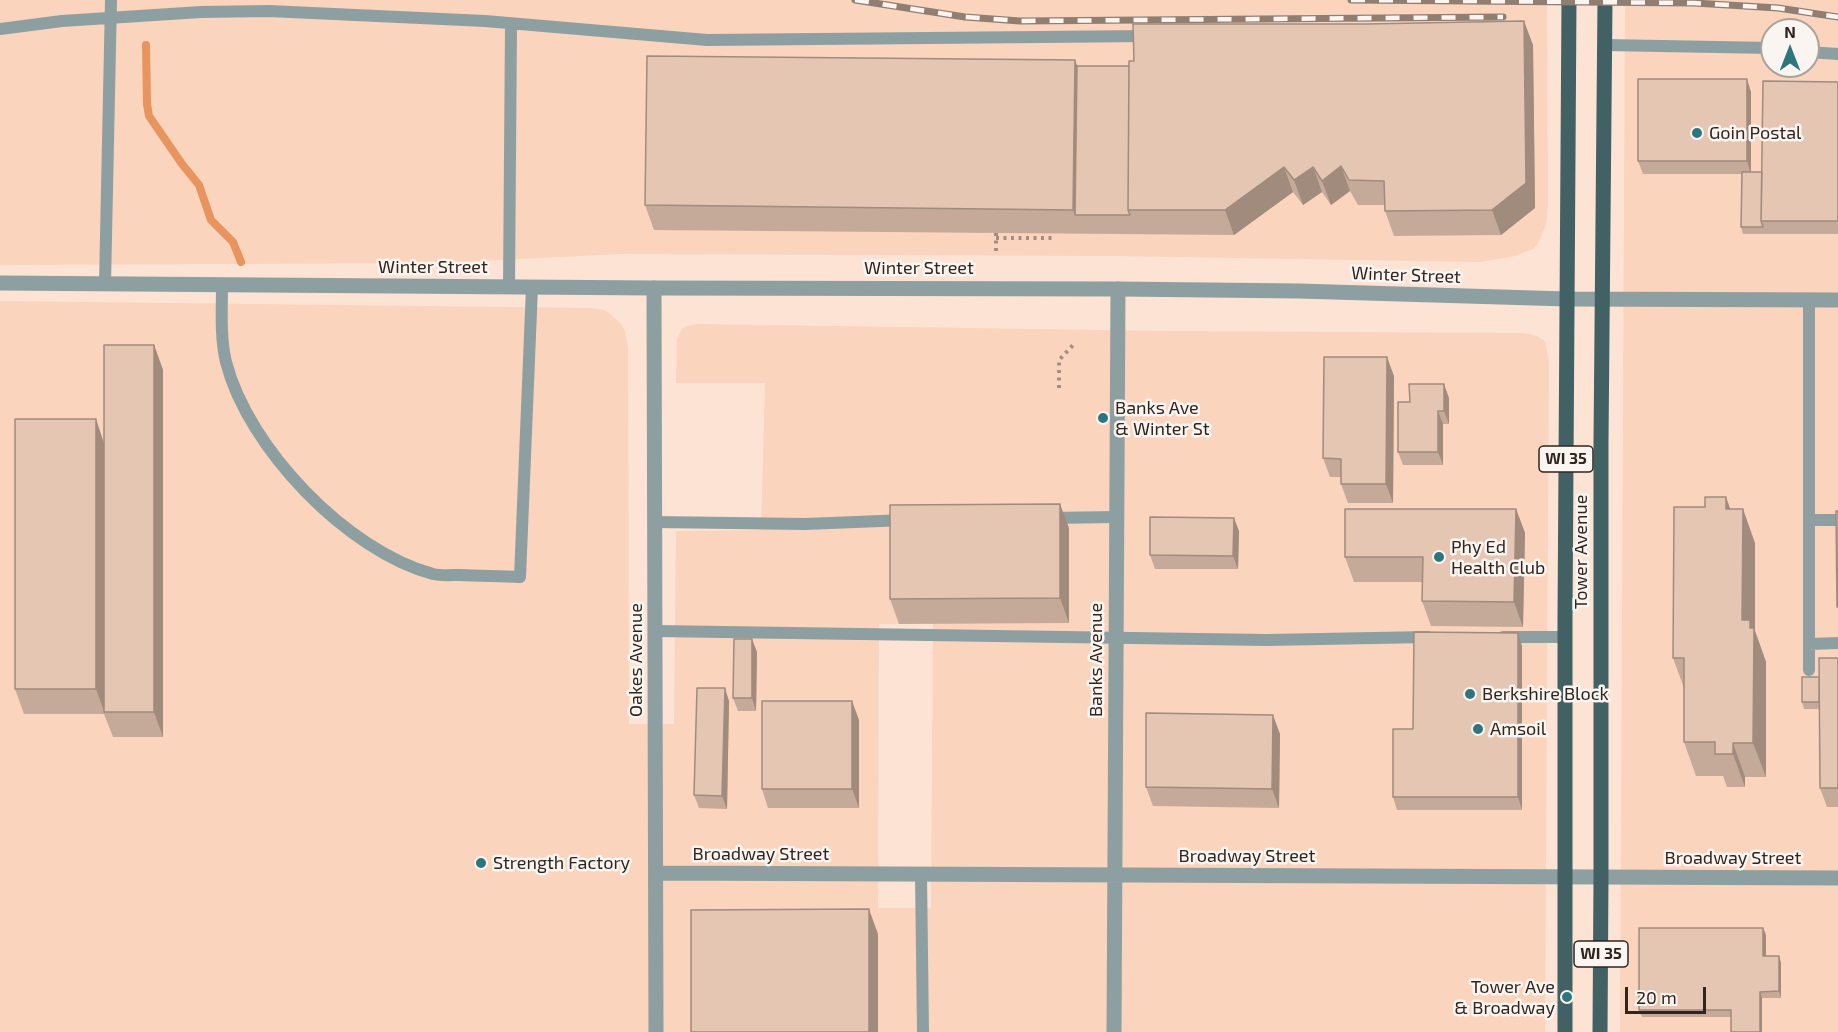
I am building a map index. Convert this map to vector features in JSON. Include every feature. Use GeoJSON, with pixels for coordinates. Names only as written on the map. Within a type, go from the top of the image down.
{"type":"FeatureCollection","features":[{"type":"Feature","properties":{"kind":"main road","name":"Tower Avenue"},"geometry":{"type":"LineString","coordinates":[[1565,1032],[1564,637],[1569,0]]}},
{"type":"Feature","properties":{"kind":"main road","name":"Tower Avenue"},"geometry":{"type":"LineString","coordinates":[[1600,1032],[1605,0]]}},
{"type":"Feature","properties":{"kind":"street","name":"Winter Street"},"geometry":{"type":"LineString","coordinates":[[0,283],[1119,289],[1299,291],[1567,300],[1838,300]]}},
{"type":"Feature","properties":{"kind":"street","name":"Oakes Avenue"},"geometry":{"type":"LineString","coordinates":[[654,288],[656,1032]]}},
{"type":"Feature","properties":{"kind":"street","name":"Banks Avenue"},"geometry":{"type":"LineString","coordinates":[[1114,1032],[1119,289]]}},
{"type":"Feature","properties":{"kind":"street","name":"Broadway Street"},"geometry":{"type":"LineString","coordinates":[[657,873],[1838,878]]}},
{"type":"Feature","properties":{"kind":"lane"},"geometry":{"type":"LineString","coordinates":[[105,284],[111,0]]}},
{"type":"Feature","properties":{"kind":"lane"},"geometry":{"type":"LineString","coordinates":[[0,29],[62,21],[201,12],[268,11],[413,16],[707,40],[1165,36]]}},
{"type":"Feature","properties":{"kind":"lane"},"geometry":{"type":"LineString","coordinates":[[509,287],[510,24]]}},
{"type":"Feature","properties":{"kind":"lane"},"geometry":{"type":"LineString","coordinates":[[1605,45],[1760,48]]}},
{"type":"Feature","properties":{"kind":"lane"},"geometry":{"type":"LineString","coordinates":[[1820,53],[1838,54]]}},
{"type":"Feature","properties":{"kind":"lane"},"geometry":{"type":"LineString","coordinates":[[222,285],[223,344],[230,376],[239,398],[252,423],[272,452],[311,497],[371,545],[405,563],[435,574],[520,577],[532,287]]}},
{"type":"Feature","properties":{"kind":"lane"},"geometry":{"type":"LineString","coordinates":[[1809,300],[1809,670]]}},
{"type":"Feature","properties":{"kind":"lane"},"geometry":{"type":"LineString","coordinates":[[1039,518],[1117,518]]}},
{"type":"Feature","properties":{"kind":"lane"},"geometry":{"type":"LineString","coordinates":[[655,522],[805,524],[918,519]]}},
{"type":"Feature","properties":{"kind":"lane"},"geometry":{"type":"LineString","coordinates":[[1809,520],[1838,520]]}},
{"type":"Feature","properties":{"kind":"lane"},"geometry":{"type":"LineString","coordinates":[[656,631],[1267,640],[1442,637]]}},
{"type":"Feature","properties":{"kind":"lane"},"geometry":{"type":"LineString","coordinates":[[1486,637],[1564,637]]}},
{"type":"Feature","properties":{"kind":"lane"},"geometry":{"type":"LineString","coordinates":[[1809,644],[1838,643]]}},
{"type":"Feature","properties":{"kind":"lane"},"geometry":{"type":"LineString","coordinates":[[921,874],[923,1032]]}},
{"type":"Feature","properties":{"kind":"path"},"geometry":{"type":"LineString","coordinates":[[996,252],[996,236],[1055,238]]}},
{"type":"Feature","properties":{"kind":"path"},"geometry":{"type":"LineString","coordinates":[[1059,388],[1059,360],[1075,343]]}},
{"type":"Feature","properties":{"kind":"shaded area"},"geometry":{"type":"Polygon","coordinates":[[[0,0],[1547,0],[1548,207],[1546,225],[1537,245],[1531,250],[1515,256],[1481,262],[1116,256],[620,254],[440,263],[0,265],[0,0]]]}},
{"type":"Feature","properties":{"kind":"shaded area"},"geometry":{"type":"Polygon","coordinates":[[[1625,0],[1838,0],[1838,1032],[1620,1032],[1625,0]]]}},
{"type":"Feature","properties":{"kind":"shaded area"},"geometry":{"type":"Polygon","coordinates":[[[0,301],[591,308],[609,313],[625,331],[628,348],[629,724],[674,724],[676,531],[761,530],[765,383],[676,383],[677,339],[686,326],[698,324],[1168,331],[1524,333],[1537,336],[1545,341],[1549,361],[1545,1032],[0,1032],[0,301]],[[879,624],[878,908],[931,908],[933,624],[879,624]]]}},
{"type":"Feature","properties":{"kind":"building"},"geometry":{"type":"Polygon","coordinates":[[[1524,21],[1526,183],[1492,210],[1385,211],[1384,181],[1349,180],[1341,166],[1322,181],[1313,167],[1294,180],[1284,167],[1225,210],[1128,210],[1129,61],[1134,61],[1133,24],[1524,21]]]}},
{"type":"Feature","properties":{"kind":"building"},"geometry":{"type":"Polygon","coordinates":[[[647,56],[1075,60],[1073,210],[645,205],[647,56]]]}},
{"type":"Feature","properties":{"kind":"building"},"geometry":{"type":"Polygon","coordinates":[[[1077,66],[1129,66],[1128,210],[1130,215],[1075,215],[1077,66]]]}},
{"type":"Feature","properties":{"kind":"building","name":"Goin Postal"},"geometry":{"type":"Polygon","coordinates":[[[1638,79],[1747,79],[1747,161],[1638,161],[1638,79]]]}},
{"type":"Feature","properties":{"kind":"building"},"geometry":{"type":"Polygon","coordinates":[[[1763,81],[1838,82],[1838,221],[1761,221],[1763,81]]]}},
{"type":"Feature","properties":{"kind":"building"},"geometry":{"type":"Polygon","coordinates":[[[1742,172],[1762,172],[1761,221],[1763,227],[1741,227],[1742,172]]]}},
{"type":"Feature","properties":{"kind":"building"},"geometry":{"type":"Polygon","coordinates":[[[104,345],[154,345],[154,712],[104,712],[104,345]]]}},
{"type":"Feature","properties":{"kind":"building"},"geometry":{"type":"Polygon","coordinates":[[[1324,357],[1387,357],[1386,484],[1341,484],[1341,459],[1323,458],[1324,357]]]}},
{"type":"Feature","properties":{"kind":"building"},"geometry":{"type":"Polygon","coordinates":[[[1409,384],[1444,384],[1444,411],[1438,411],[1438,452],[1398,452],[1398,402],[1410,402],[1409,384]]]}},
{"type":"Feature","properties":{"kind":"building"},"geometry":{"type":"Polygon","coordinates":[[[15,419],[96,419],[96,689],[15,689],[15,419]]]}},
{"type":"Feature","properties":{"kind":"building"},"geometry":{"type":"Polygon","coordinates":[[[1705,497],[1726,497],[1726,509],[1743,509],[1742,620],[1750,620],[1750,628],[1754,628],[1753,743],[1733,743],[1733,754],[1715,754],[1715,742],[1684,742],[1684,658],[1673,658],[1674,507],[1705,507],[1705,497]]]}},
{"type":"Feature","properties":{"kind":"building"},"geometry":{"type":"Polygon","coordinates":[[[1060,504],[1060,598],[890,599],[890,505],[1060,504]]]}},
{"type":"Feature","properties":{"kind":"building","name":"Phy Ed Health Club"},"geometry":{"type":"Polygon","coordinates":[[[1345,509],[1516,509],[1514,602],[1422,601],[1423,557],[1345,557],[1345,509]]]}},
{"type":"Feature","properties":{"kind":"building"},"geometry":{"type":"Polygon","coordinates":[[[1836,511],[1838,511],[1838,607],[1837,607],[1836,511]]]}},
{"type":"Feature","properties":{"kind":"building"},"geometry":{"type":"Polygon","coordinates":[[[1150,517],[1234,518],[1233,556],[1150,555],[1150,517]]]}},
{"type":"Feature","properties":{"kind":"building","name":"Berkshire Block"},"geometry":{"type":"Polygon","coordinates":[[[1414,632],[1518,633],[1518,797],[1393,797],[1393,729],[1413,729],[1414,632]]]}},
{"type":"Feature","properties":{"kind":"building"},"geometry":{"type":"Polygon","coordinates":[[[734,639],[752,639],[752,698],[733,698],[734,639]]]}},
{"type":"Feature","properties":{"kind":"building"},"geometry":{"type":"Polygon","coordinates":[[[1819,658],[1838,658],[1838,788],[1820,788],[1819,658]]]}},
{"type":"Feature","properties":{"kind":"building"},"geometry":{"type":"Polygon","coordinates":[[[1802,677],[1819,677],[1819,702],[1802,702],[1802,677]]]}},
{"type":"Feature","properties":{"kind":"building"},"geometry":{"type":"Polygon","coordinates":[[[697,688],[725,688],[722,796],[694,795],[697,688]]]}},
{"type":"Feature","properties":{"kind":"building"},"geometry":{"type":"Polygon","coordinates":[[[762,701],[852,701],[852,789],[762,789],[762,701]]]}},
{"type":"Feature","properties":{"kind":"building"},"geometry":{"type":"Polygon","coordinates":[[[1146,713],[1273,715],[1272,789],[1146,787],[1146,713]]]}},
{"type":"Feature","properties":{"kind":"building"},"geometry":{"type":"Polygon","coordinates":[[[869,909],[869,1032],[691,1032],[691,910],[869,909]]]}},
{"type":"Feature","properties":{"kind":"building"},"geometry":{"type":"Polygon","coordinates":[[[1639,928],[1763,928],[1763,956],[1779,956],[1779,991],[1760,992],[1760,1032],[1731,1032],[1731,1010],[1639,1010],[1639,928]]]}},
{"type":"Feature","properties":{"kind":"waterway"},"geometry":{"type":"LineString","coordinates":[[146,45],[149,116],[199,185],[211,220],[233,242],[241,262]]}},
{"type":"Feature","properties":{"kind":"railway"},"geometry":{"type":"LineString","coordinates":[[855,0],[965,17],[1020,21],[1503,17]]}},
{"type":"Feature","properties":{"kind":"railway"},"geometry":{"type":"LineString","coordinates":[[1351,0],[1694,3],[1778,8],[1838,17]]}},
{"type":"Feature","properties":{"kind":"place","name":"Goin Postal"},"geometry":{"type":"Point","coordinates":[1697,133]}},
{"type":"Feature","properties":{"kind":"place","name":"Banks Ave & Winter St"},"geometry":{"type":"Point","coordinates":[1103,418]}},
{"type":"Feature","properties":{"kind":"place","name":"Phy Ed Health Club"},"geometry":{"type":"Point","coordinates":[1439,557]}},
{"type":"Feature","properties":{"kind":"place","name":"Berkshire Block"},"geometry":{"type":"Point","coordinates":[1470,694]}},
{"type":"Feature","properties":{"kind":"place","name":"Amsoil"},"geometry":{"type":"Point","coordinates":[1478,729]}},
{"type":"Feature","properties":{"kind":"place","name":"Strength Factory"},"geometry":{"type":"Point","coordinates":[481,863]}},
{"type":"Feature","properties":{"kind":"place","name":"Tower Ave & Broadway"},"geometry":{"type":"Point","coordinates":[1567,997]}}]}
